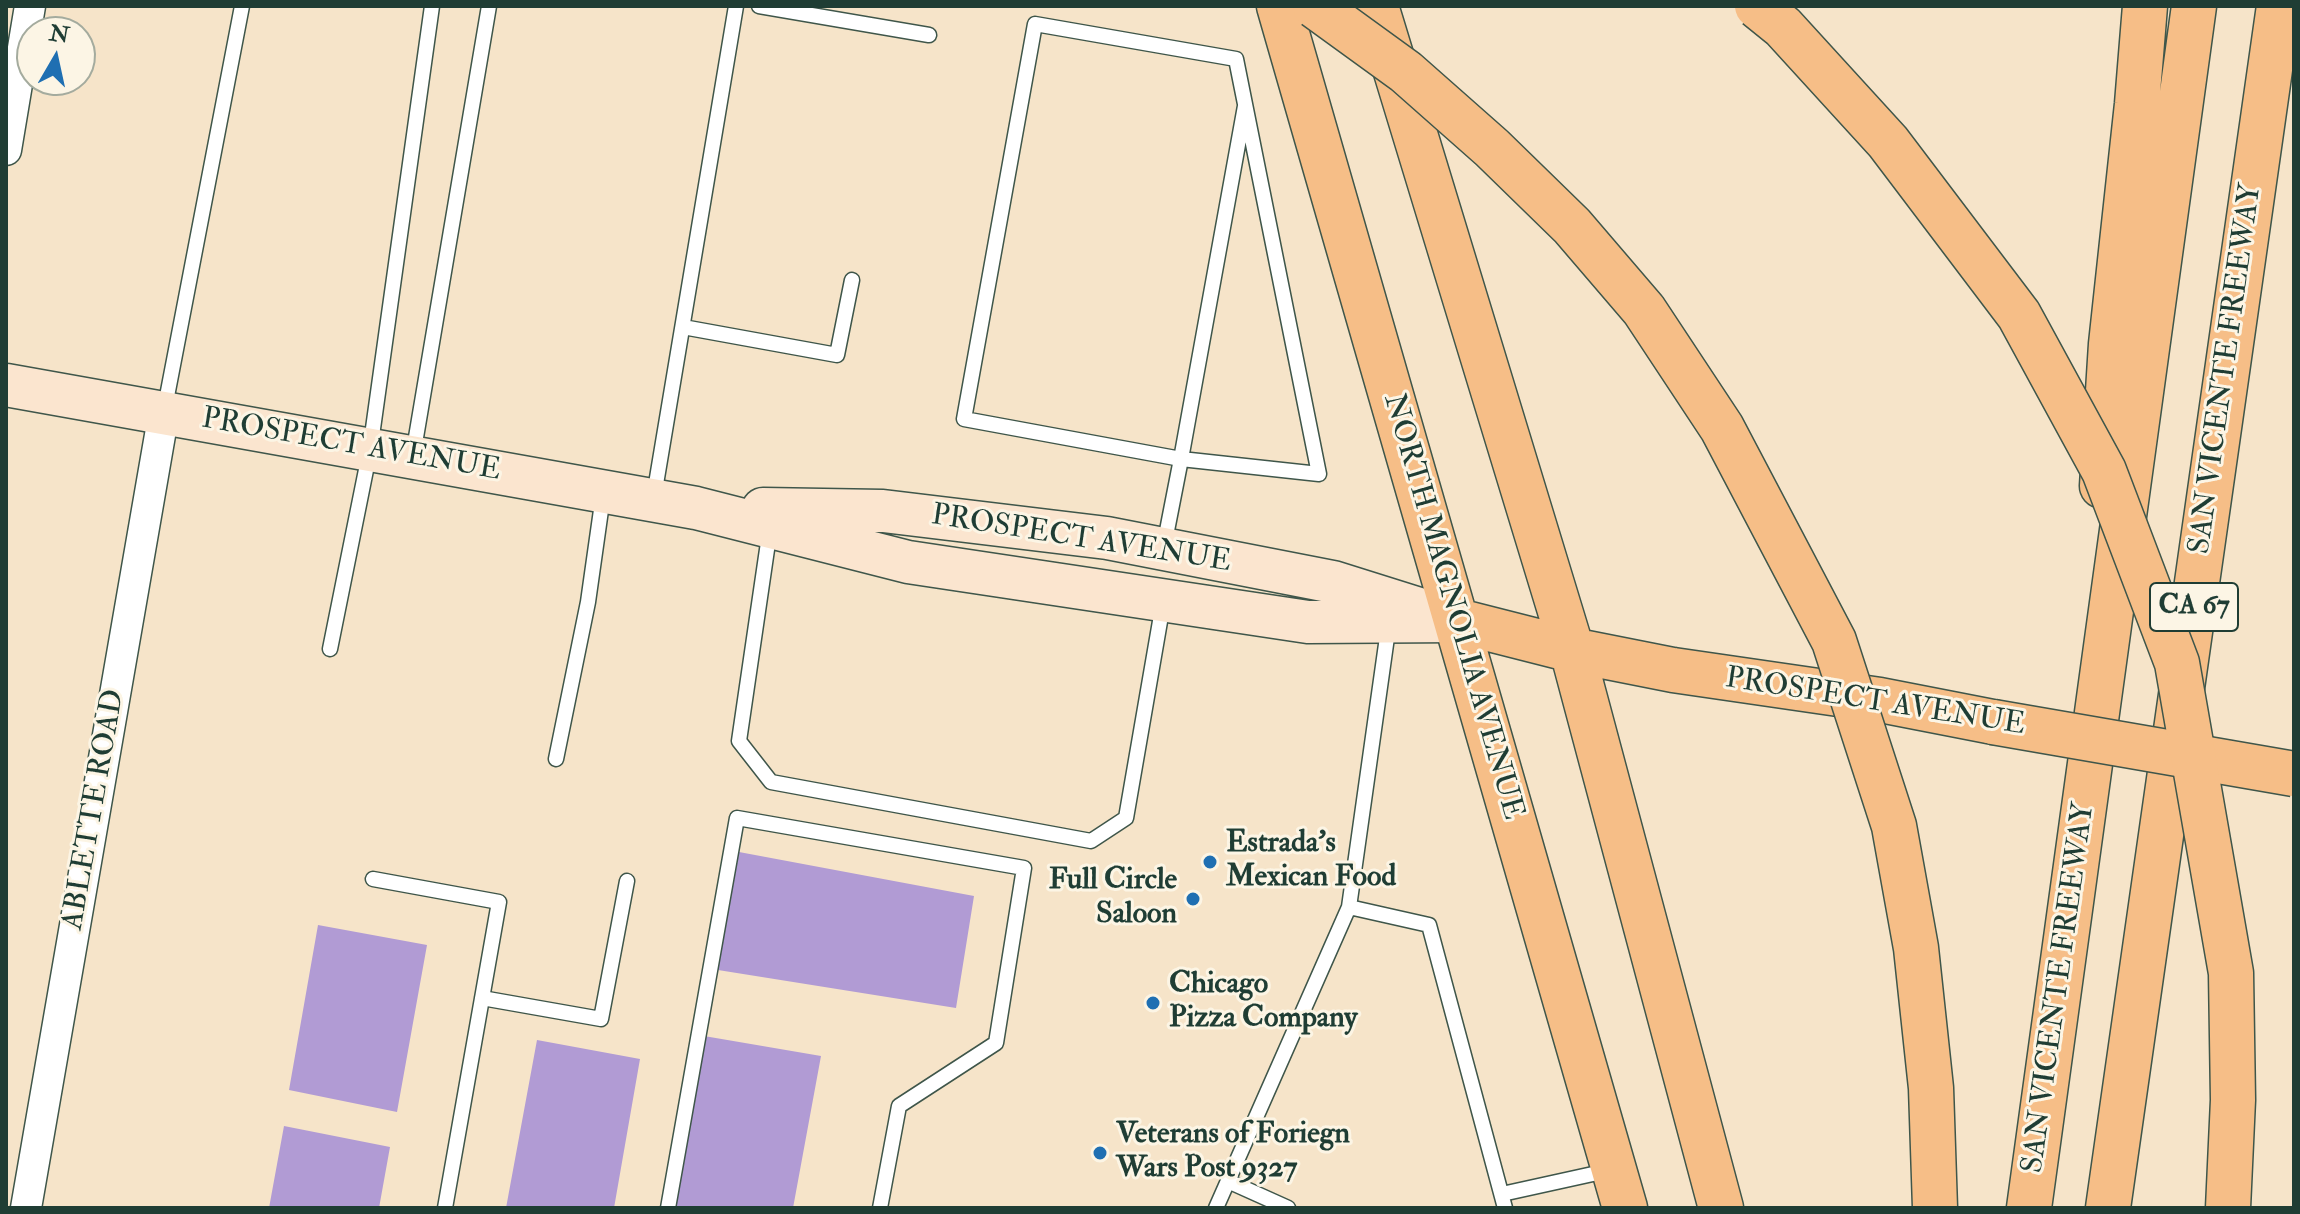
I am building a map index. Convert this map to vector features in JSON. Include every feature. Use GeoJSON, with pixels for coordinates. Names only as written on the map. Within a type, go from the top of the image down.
{"type":"FeatureCollection","features":[{"type":"Feature","properties":{"kind":"main road","name":"NORTH MAGNOLIA AVENUE"},"geometry":{"type":"LineString","coordinates":[[1279,6],[1620,1189]]}},
{"type":"Feature","properties":{"kind":"main road"},"geometry":{"type":"LineString","coordinates":[[1315,6],[1406,72],[1492,148],[1572,226],[1644,310],[1722,428],[1834,641],[1894,826],[1911,918],[1931,1088],[1935,1208]]}},
{"type":"Feature","properties":{"kind":"main road"},"geometry":{"type":"LineString","coordinates":[[1376,6],[1572,650],[1721,1208]]}},
{"type":"Feature","properties":{"kind":"main road"},"geometry":{"type":"LineString","coordinates":[[1757,6],[1783,27],[1888,142],[2010,303],[2104,471],[2177,663],[2231,973],[2233,1100],[2228,1208]]}},
{"type":"Feature","properties":{"kind":"main road"},"geometry":{"type":"LineString","coordinates":[[2077,867],[2111,344],[2145,6]]}},
{"type":"Feature","properties":{"kind":"main road","name":"SAN VICENTE FREEWAY"},"geometry":{"type":"LineString","coordinates":[[2029,1208],[2194,6]]}},
{"type":"Feature","properties":{"kind":"main road","name":"SAN VICENTE FREEWAY"},"geometry":{"type":"LineString","coordinates":[[2108,1208],[2279,6]]}},
{"type":"Feature","properties":{"kind":"main road","name":"PROSPECT AVENUE"},"geometry":{"type":"LineString","coordinates":[[6,385],[696,508],[772,518],[908,562],[1308,622],[1458,621]]}},
{"type":"Feature","properties":{"kind":"main road","name":"PROSPECT AVENUE"},"geometry":{"type":"LineString","coordinates":[[772,518],[883,511],[1107,538],[1333,582],[1458,621],[1572,650],[1673,670],[1880,700],[2294,774]]}},
{"type":"Feature","properties":{"kind":"street"},"geometry":{"type":"LineString","coordinates":[[6,150],[30,6]]}},
{"type":"Feature","properties":{"kind":"street","name":"ABLETTE ROAD"},"geometry":{"type":"LineString","coordinates":[[26,1208],[164,412]]}},
{"type":"Feature","properties":{"kind":"lane"},"geometry":{"type":"LineString","coordinates":[[164,412],[242,6]]}},
{"type":"Feature","properties":{"kind":"lane"},"geometry":{"type":"LineString","coordinates":[[330,649],[370,450],[432,6]]}},
{"type":"Feature","properties":{"kind":"lane"},"geometry":{"type":"LineString","coordinates":[[412,458],[489,6]]}},
{"type":"Feature","properties":{"kind":"lane"},"geometry":{"type":"LineString","coordinates":[[654,500],[736,6]]}},
{"type":"Feature","properties":{"kind":"lane"},"geometry":{"type":"LineString","coordinates":[[759,6],[929,35]]}},
{"type":"Feature","properties":{"kind":"lane"},"geometry":{"type":"LineString","coordinates":[[1035,24],[1236,59],[1319,474],[1181,459],[964,419],[1035,24]]}},
{"type":"Feature","properties":{"kind":"lane"},"geometry":{"type":"LineString","coordinates":[[1163,549],[1245,106]]}},
{"type":"Feature","properties":{"kind":"lane"},"geometry":{"type":"LineString","coordinates":[[683,327],[837,355],[852,280]]}},
{"type":"Feature","properties":{"kind":"lane"},"geometry":{"type":"LineString","coordinates":[[556,759],[588,602],[604,492]]}},
{"type":"Feature","properties":{"kind":"lane"},"geometry":{"type":"LineString","coordinates":[[772,518],[739,741],[771,782],[1091,841],[1126,818],[1164,601]]}},
{"type":"Feature","properties":{"kind":"lane"},"geometry":{"type":"LineString","coordinates":[[1216,1208],[1349,907],[1390,621]]}},
{"type":"Feature","properties":{"kind":"lane"},"geometry":{"type":"LineString","coordinates":[[668,1208],[737,818],[1024,868],[996,1043],[899,1106],[880,1208]]}},
{"type":"Feature","properties":{"kind":"lane"},"geometry":{"type":"LineString","coordinates":[[373,879],[499,902],[445,1208]]}},
{"type":"Feature","properties":{"kind":"lane"},"geometry":{"type":"LineString","coordinates":[[482,998],[601,1019],[627,881]]}},
{"type":"Feature","properties":{"kind":"lane"},"geometry":{"type":"LineString","coordinates":[[1349,907],[1429,925],[1503,1201],[1620,1189]]}},
{"type":"Feature","properties":{"kind":"lane"},"geometry":{"type":"LineString","coordinates":[[1228,1181],[1288,1208]]}},
{"type":"Feature","properties":{"kind":"building"},"geometry":{"type":"Polygon","coordinates":[[[739,852],[974,896],[956,1008],[718,970],[739,852]]]}},
{"type":"Feature","properties":{"kind":"building"},"geometry":{"type":"Polygon","coordinates":[[[318,925],[427,945],[397,1112],[289,1090],[318,925]]]}},
{"type":"Feature","properties":{"kind":"building"},"geometry":{"type":"Polygon","coordinates":[[[704,1036],[821,1056],[793,1208],[673,1208],[704,1036]]]}},
{"type":"Feature","properties":{"kind":"building"},"geometry":{"type":"Polygon","coordinates":[[[537,1040],[640,1059],[614,1208],[506,1208],[537,1040]]]}},
{"type":"Feature","properties":{"kind":"building"},"geometry":{"type":"Polygon","coordinates":[[[284,1126],[390,1147],[379,1208],[269,1208],[284,1126]]]}},
{"type":"Feature","properties":{"kind":"place","name":"Estrada's Mexican Food"},"geometry":{"type":"Point","coordinates":[1210,862]}},
{"type":"Feature","properties":{"kind":"place","name":"Full Circle Saloon"},"geometry":{"type":"Point","coordinates":[1193,899]}},
{"type":"Feature","properties":{"kind":"place","name":"Chicago Pizza Company"},"geometry":{"type":"Point","coordinates":[1153,1003]}},
{"type":"Feature","properties":{"kind":"place","name":"Veterans of Foriegn Wars Post 9327"},"geometry":{"type":"Point","coordinates":[1100,1153]}}]}
